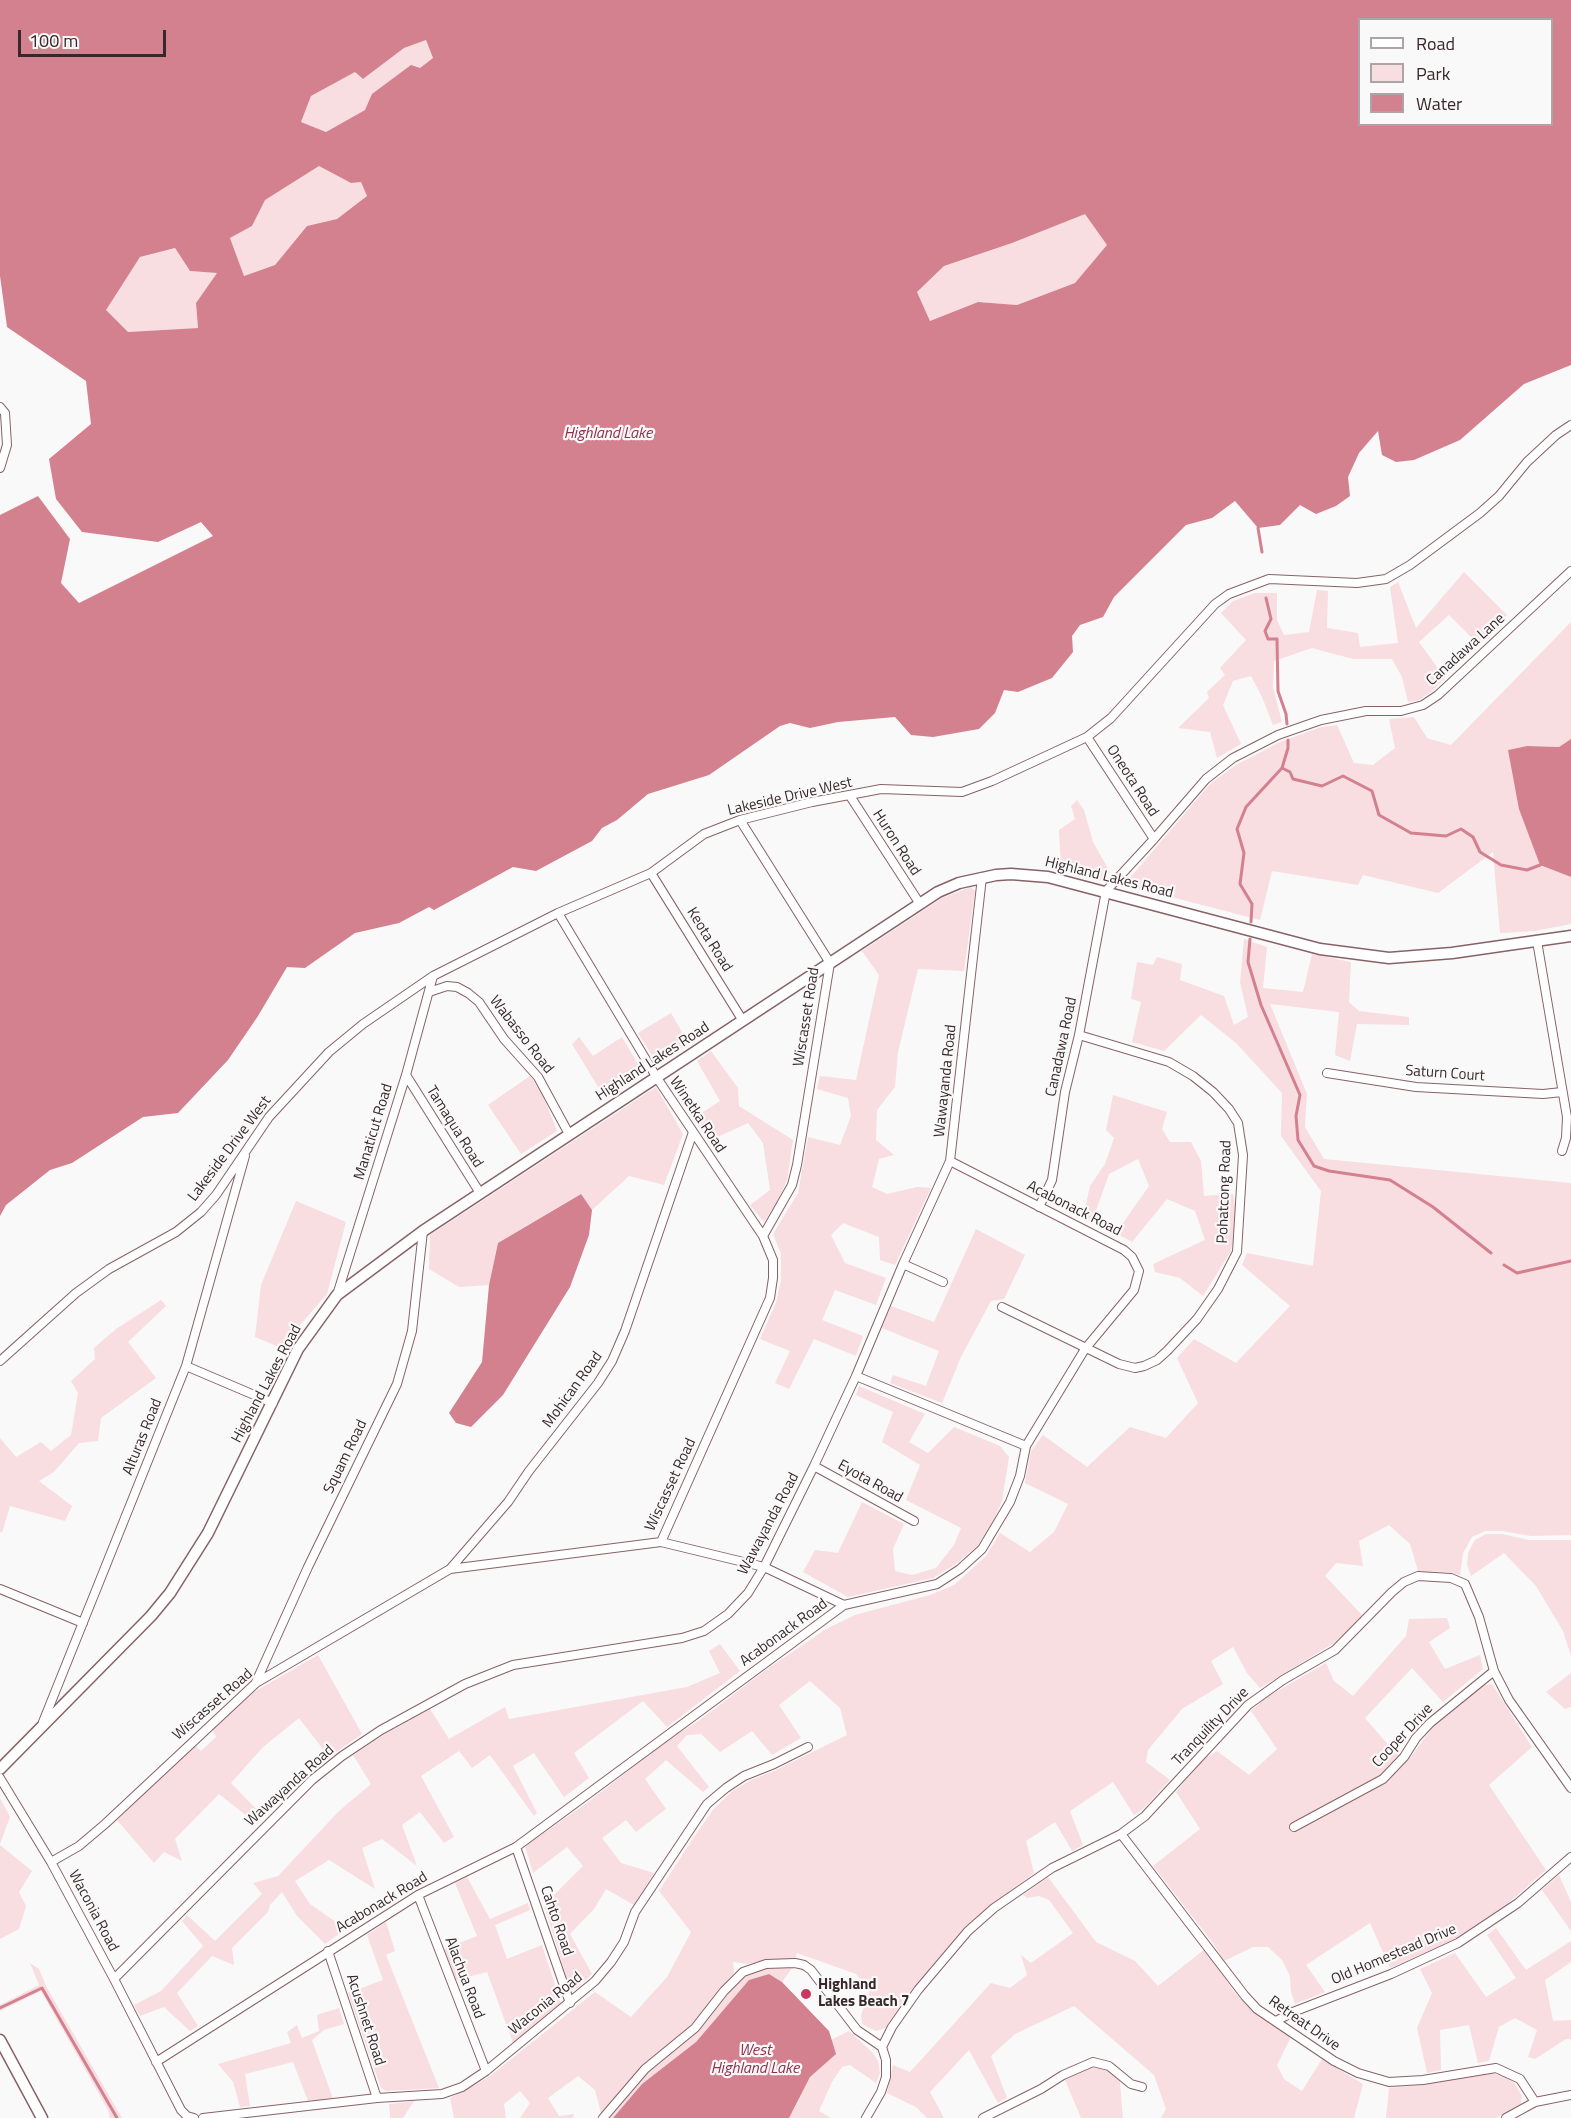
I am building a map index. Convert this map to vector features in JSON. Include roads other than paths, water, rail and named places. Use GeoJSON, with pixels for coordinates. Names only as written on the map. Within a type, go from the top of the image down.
{"type":"FeatureCollection","features":[{"type":"Feature","properties":{"kind":"street"},"geometry":{"type":"LineString","coordinates":[[0,406],[5,413],[8,445],[0,468]]}},
{"type":"Feature","properties":{"kind":"street","name":"Lakeside Drive West"},"geometry":{"type":"LineString","coordinates":[[0,1361],[76,1293],[109,1269],[176,1232],[201,1212],[216,1196],[269,1117],[329,1052],[363,1024],[433,976],[558,914],[651,873],[704,834],[740,820],[812,802],[880,789],[962,792],[992,782],[1088,737],[1111,718],[1215,604],[1229,594],[1269,579],[1356,583],[1386,579],[1410,565],[1480,513],[1499,496],[1527,462],[1556,435],[1571,425]]}},
{"type":"Feature","properties":{"kind":"street","name":"Canadawa Lane"},"geometry":{"type":"LineString","coordinates":[[1106,891],[1206,779],[1233,758],[1278,735],[1321,720],[1366,711],[1401,711],[1422,705],[1445,688],[1571,571]]}},
{"type":"Feature","properties":{"kind":"street","name":"Oneota Road"},"geometry":{"type":"LineString","coordinates":[[1088,737],[1154,839]]}},
{"type":"Feature","properties":{"kind":"street","name":"Huron Road"},"geometry":{"type":"LineString","coordinates":[[850,796],[920,904]]}},
{"type":"Feature","properties":{"kind":"street","name":"Wiscasset Road"},"geometry":{"type":"LineString","coordinates":[[51,1862],[79,1846],[105,1824],[256,1683],[450,1569],[662,1542],[770,1298],[774,1278],[773,1260],[763,1236],[792,1185],[797,1165],[830,963],[740,820]]}},
{"type":"Feature","properties":{"kind":"street","name":"Keota Road"},"geometry":{"type":"LineString","coordinates":[[651,873],[743,1021]]}},
{"type":"Feature","properties":{"kind":"street","name":"Highland Lakes Road"},"geometry":{"type":"LineString","coordinates":[[0,1769],[151,1616],[170,1593],[208,1533],[298,1349],[337,1295],[423,1231],[938,892],[982,877],[1029,874],[1106,891],[1320,949],[1389,958],[1438,955],[1571,936]]}},
{"type":"Feature","properties":{"kind":"street","name":"Wawayanda Road"},"geometry":{"type":"LineString","coordinates":[[114,1979],[312,1780],[342,1756],[381,1730],[465,1683],[513,1665],[682,1638],[704,1631],[728,1614],[748,1593],[764,1567],[814,1466],[950,1161],[982,877]]}},
{"type":"Feature","properties":{"kind":"street","name":"Canadawa Road"},"geometry":{"type":"LineString","coordinates":[[1040,1207],[1052,1180],[1065,1092],[1079,1035],[1106,891]]}},
{"type":"Feature","properties":{"kind":"street","name":"Winetka Road"},"geometry":{"type":"LineString","coordinates":[[558,914],[657,1078],[763,1236]]}},
{"type":"Feature","properties":{"kind":"street"},"geometry":{"type":"LineString","coordinates":[[1537,941],[1567,1117],[1566,1138],[1562,1151]]}},
{"type":"Feature","properties":{"kind":"street","name":"Manaticut Road"},"geometry":{"type":"LineString","coordinates":[[337,1295],[406,1075],[433,976]]}},
{"type":"Feature","properties":{"kind":"street","name":"Wabasso Road"},"geometry":{"type":"LineString","coordinates":[[429,992],[447,986],[457,987],[479,1002],[504,1039],[538,1077],[569,1134]]}},
{"type":"Feature","properties":{"kind":"street","name":"Pohatcong Road"},"geometry":{"type":"LineString","coordinates":[[1002,1307],[1085,1349],[1128,1367],[1144,1366],[1167,1351],[1197,1318],[1218,1289],[1237,1252],[1243,1155],[1238,1123],[1229,1109],[1193,1076],[1169,1062],[1079,1035]]}},
{"type":"Feature","properties":{"kind":"street","name":"Saturn Court"},"geometry":{"type":"LineString","coordinates":[[1327,1073],[1416,1087],[1543,1094],[1562,1092]]}},
{"type":"Feature","properties":{"kind":"street","name":"Tamaqua Road"},"geometry":{"type":"LineString","coordinates":[[406,1075],[480,1193]]}},
{"type":"Feature","properties":{"kind":"street","name":"Mohican Road"},"geometry":{"type":"LineString","coordinates":[[450,1569],[508,1502],[612,1361],[626,1331],[693,1132]]}},
{"type":"Feature","properties":{"kind":"street","name":"Alturas Road"},"geometry":{"type":"LineString","coordinates":[[41,1729],[186,1366],[248,1147]]}},
{"type":"Feature","properties":{"kind":"street","name":"Acabonack Road"},"geometry":{"type":"LineString","coordinates":[[156,2062],[418,1895],[516,1847],[844,1605],[937,1584],[960,1569],[982,1549],[1010,1502],[1020,1476],[1026,1446],[1085,1349],[1130,1297],[1137,1284],[1139,1271],[1132,1257],[1124,1250],[950,1161]]}},
{"type":"Feature","properties":{"kind":"street","name":"Squam Road"},"geometry":{"type":"LineString","coordinates":[[256,1683],[313,1557],[397,1384],[412,1331],[423,1231]]}},
{"type":"Feature","properties":{"kind":"street"},"geometry":{"type":"LineString","coordinates":[[903,1263],[943,1282]]}},
{"type":"Feature","properties":{"kind":"street"},"geometry":{"type":"LineString","coordinates":[[186,1366],[273,1403]]}},
{"type":"Feature","properties":{"kind":"street"},"geometry":{"type":"LineString","coordinates":[[856,1376],[1026,1446]]}},
{"type":"Feature","properties":{"kind":"street","name":"Eyota Road"},"geometry":{"type":"LineString","coordinates":[[814,1466],[914,1521]]}},
{"type":"Feature","properties":{"kind":"street"},"geometry":{"type":"LineString","coordinates":[[662,1542],[764,1567],[844,1605]]}},
{"type":"Feature","properties":{"kind":"street","name":"Tranquility Drive"},"geometry":{"type":"LineString","coordinates":[[882,2047],[892,2027],[918,1990],[968,1931],[1012,1894],[1052,1868],[1121,1834],[1145,1816],[1248,1705],[1283,1680],[1335,1650],[1381,1602],[1404,1582],[1418,1576],[1451,1578],[1465,1584],[1479,1617],[1494,1671],[1509,1700],[1571,1788]]}},
{"type":"Feature","properties":{"kind":"street"},"geometry":{"type":"LineString","coordinates":[[0,1589],[83,1623]]}},
{"type":"Feature","properties":{"kind":"street","name":"Cooper Drive"},"geometry":{"type":"LineString","coordinates":[[1294,1827],[1383,1779],[1404,1757],[1416,1738],[1430,1723],[1494,1671]]}},
{"type":"Feature","properties":{"kind":"street","name":"Waconia Road"},"geometry":{"type":"LineString","coordinates":[[203,2118],[377,2098],[442,2094],[462,2087],[486,2071],[595,1981],[624,1942],[636,1912],[707,1804],[744,1776],[808,1747]]}},
{"type":"Feature","properties":{"kind":"street","name":"Waconia Road"},"geometry":{"type":"LineString","coordinates":[[0,1778],[51,1862],[181,2110],[194,2118]]}},
{"type":"Feature","properties":{"kind":"street","name":"Retreat Drive"},"geometry":{"type":"LineString","coordinates":[[1121,1834],[1210,1948],[1234,1984],[1257,2009],[1334,2061],[1374,2079],[1389,2082],[1423,2080],[1496,2068],[1520,2079],[1535,2102]]}},
{"type":"Feature","properties":{"kind":"street","name":"Cahto Road"},"geometry":{"type":"LineString","coordinates":[[516,1847],[570,2003]]}},
{"type":"Feature","properties":{"kind":"street","name":"Old Homestead Drive"},"geometry":{"type":"LineString","coordinates":[[1276,2021],[1293,2012],[1391,1974],[1458,1943],[1518,1904],[1571,1857]]}},
{"type":"Feature","properties":{"kind":"street","name":"Alachua Road"},"geometry":{"type":"LineString","coordinates":[[418,1895],[486,2071]]}},
{"type":"Feature","properties":{"kind":"street","name":"Acushnet Road"},"geometry":{"type":"LineString","coordinates":[[328,1951],[377,2098]]}},
{"type":"Feature","properties":{"kind":"street"},"geometry":{"type":"LineString","coordinates":[[603,2118],[645,2069],[695,2028],[734,1979],[743,1972],[766,1964],[795,1963],[811,1970],[857,2030],[882,2047],[886,2060],[886,2077],[881,2092],[866,2118]]}},
{"type":"Feature","properties":{"kind":"street"},"geometry":{"type":"LineString","coordinates":[[0,2040],[42,2118]]}},
{"type":"Feature","properties":{"kind":"street"},"geometry":{"type":"LineString","coordinates":[[983,2118],[1041,2089],[1063,2075],[1093,2062],[1109,2066],[1131,2084],[1142,2087]]}},
{"type":"Feature","properties":{"kind":"street"},"geometry":{"type":"LineString","coordinates":[[1506,2118],[1535,2102],[1571,2095]]}},
{"type":"Feature","properties":{"kind":"water","name":"Highland Lake"},"geometry":{"type":"Polygon","coordinates":[[[0,0],[1571,0],[1571,365],[1524,384],[1460,440],[1414,460],[1396,462],[1382,455],[1378,431],[1359,453],[1348,477],[1350,496],[1336,506],[1316,514],[1300,505],[1280,525],[1258,528],[1235,501],[1212,518],[1186,525],[1114,597],[1103,617],[1080,625],[1072,636],[1073,652],[1052,678],[1018,692],[1004,690],[995,713],[979,729],[933,737],[911,735],[895,717],[838,722],[810,728],[790,723],[780,726],[709,775],[648,794],[617,820],[602,828],[592,841],[536,871],[513,867],[434,910],[429,907],[399,923],[355,933],[305,968],[287,967],[228,1060],[178,1113],[143,1117],[72,1163],[50,1170],[6,1205],[0,1216],[0,515],[38,496],[70,539],[61,583],[79,603],[213,536],[201,522],[158,542],[82,532],[56,499],[49,459],[91,424],[86,381],[7,327],[0,276],[0,0]],[[426,40],[404,48],[363,79],[355,72],[311,96],[301,122],[326,132],[365,110],[372,94],[411,65],[420,68],[433,58],[426,40]],[[319,166],[265,200],[252,226],[230,238],[244,276],[275,265],[307,226],[337,219],[367,196],[361,182],[351,183],[319,166]],[[1085,214],[1012,243],[944,266],[917,292],[930,321],[978,302],[1017,305],[1075,283],[1107,245],[1085,214]],[[175,248],[140,257],[106,310],[128,332],[198,328],[196,303],[217,273],[190,271],[175,248]]]}},
{"type":"Feature","properties":{"kind":"water"},"geometry":{"type":"Polygon","coordinates":[[[1571,739],[1571,877],[1540,865],[1519,809],[1508,750],[1527,746],[1559,747],[1571,739]]]}},
{"type":"Feature","properties":{"kind":"water"},"geometry":{"type":"Polygon","coordinates":[[[581,1194],[592,1210],[589,1235],[570,1287],[503,1395],[471,1427],[456,1423],[449,1413],[482,1362],[489,1285],[498,1243],[581,1194]]]}},
{"type":"Feature","properties":{"kind":"water","name":"West Highland Lake"},"geometry":{"type":"Polygon","coordinates":[[[769,1974],[782,1982],[829,2031],[836,2054],[810,2077],[789,2118],[613,2118],[642,2084],[696,2042],[749,1980],[769,1974]]]}},
{"type":"Feature","properties":{"kind":"waterway"},"geometry":{"type":"LineString","coordinates":[[1258,528],[1262,552]]}},
{"type":"Feature","properties":{"kind":"waterway"},"geometry":{"type":"LineString","coordinates":[[1266,598],[1271,619],[1265,631],[1268,639],[1277,639],[1278,691],[1287,724]]}},
{"type":"Feature","properties":{"kind":"waterway"},"geometry":{"type":"LineString","coordinates":[[1251,922],[1252,904],[1240,884],[1244,853],[1237,829],[1246,807],[1282,768],[1288,740]]}},
{"type":"Feature","properties":{"kind":"waterway"},"geometry":{"type":"LineString","coordinates":[[1282,768],[1290,772],[1293,779],[1322,786],[1343,776],[1372,791],[1379,815],[1411,833],[1446,836],[1461,829],[1473,837],[1480,852],[1501,865],[1527,870],[1540,865]]}},
{"type":"Feature","properties":{"kind":"waterway"},"geometry":{"type":"LineString","coordinates":[[1250,939],[1248,962],[1261,1005],[1300,1095],[1296,1116],[1298,1140],[1314,1166],[1329,1171],[1390,1180],[1433,1207],[1491,1253]]}},
{"type":"Feature","properties":{"kind":"waterway"},"geometry":{"type":"LineString","coordinates":[[1504,1265],[1517,1273],[1571,1261]]}},
{"type":"Feature","properties":{"kind":"waterway"},"geometry":{"type":"LineString","coordinates":[[0,2008],[42,1988],[117,2118]]}},
{"type":"Feature","properties":{"kind":"place","name":"Highland Lakes Beach 7"},"geometry":{"type":"Point","coordinates":[806,1994]}}]}
